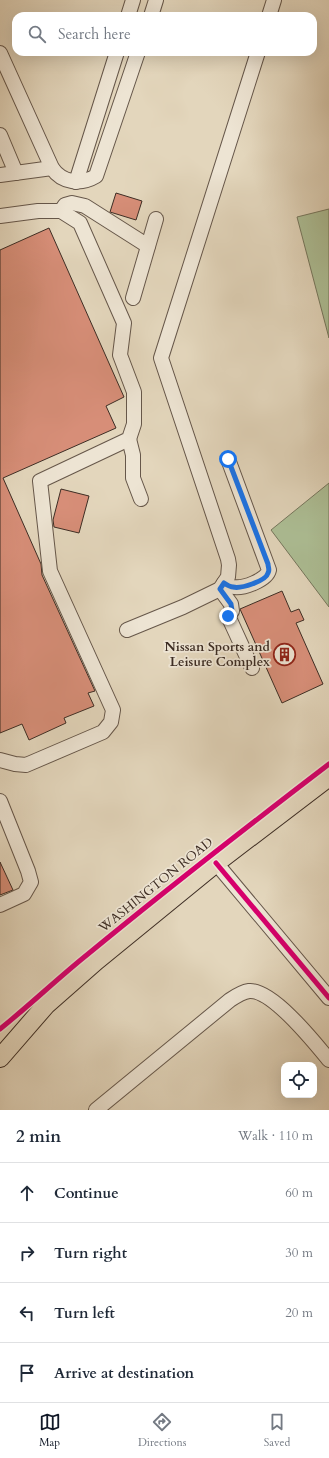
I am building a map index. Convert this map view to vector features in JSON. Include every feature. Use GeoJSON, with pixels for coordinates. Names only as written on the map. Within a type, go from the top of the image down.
{"type":"FeatureCollection","features":[{"type":"Feature","properties":{"kind":"main road","name":"WASHINGTON ROAD"},"geometry":{"type":"LineString","coordinates":[[0,1058],[46,1005],[96,961],[216,863],[329,777]]}},
{"type":"Feature","properties":{"kind":"street"},"geometry":{"type":"LineString","coordinates":[[129,12],[133,0]]}},
{"type":"Feature","properties":{"kind":"street"},"geometry":{"type":"LineString","coordinates":[[152,12],[156,0]]}},
{"type":"Feature","properties":{"kind":"street"},"geometry":{"type":"LineString","coordinates":[[270,12],[274,0]]}},
{"type":"Feature","properties":{"kind":"street"},"geometry":{"type":"LineString","coordinates":[[0,53],[52,168],[61,178],[76,182],[88,181],[96,176],[137,56]]}},
{"type":"Feature","properties":{"kind":"street"},"geometry":{"type":"LineString","coordinates":[[76,182],[116,56]]}},
{"type":"Feature","properties":{"kind":"street"},"geometry":{"type":"LineString","coordinates":[[127,630],[183,608],[222,586],[228,577],[228,559],[161,358],[257,56]]}},
{"type":"Feature","properties":{"kind":"street"},"geometry":{"type":"LineString","coordinates":[[0,135],[16,173]]}},
{"type":"Feature","properties":{"kind":"street"},"geometry":{"type":"LineString","coordinates":[[0,175],[52,168]]}},
{"type":"Feature","properties":{"kind":"street"},"geometry":{"type":"LineString","coordinates":[[61,211],[65,205],[72,203],[85,206],[148,246]]}},
{"type":"Feature","properties":{"kind":"street"},"geometry":{"type":"LineString","coordinates":[[0,216],[38,211],[61,211],[80,223],[124,324],[120,355],[134,392],[134,424],[129,439],[133,455],[133,478],[141,499]]}},
{"type":"Feature","properties":{"kind":"street"},"geometry":{"type":"LineString","coordinates":[[133,298],[156,219]]}},
{"type":"Feature","properties":{"kind":"street"},"geometry":{"type":"LineString","coordinates":[[0,760],[26,765],[103,732],[111,722],[113,710],[50,571],[40,481],[129,439]]}},
{"type":"Feature","properties":{"kind":"street"},"geometry":{"type":"LineString","coordinates":[[222,586],[238,588],[252,584],[265,577],[269,570],[228,459]]}},
{"type":"Feature","properties":{"kind":"street"},"geometry":{"type":"LineString","coordinates":[[222,586],[231,604],[232,611],[228,616],[252,668]]}},
{"type":"Feature","properties":{"kind":"street"},"geometry":{"type":"LineString","coordinates":[[0,802],[28,871],[30,882],[24,894],[0,905]]}},
{"type":"Feature","properties":{"kind":"street"},"geometry":{"type":"LineString","coordinates":[[216,863],[329,998]]}},
{"type":"Feature","properties":{"kind":"street"},"geometry":{"type":"LineString","coordinates":[[96,1110],[230,1000],[240,993],[249,991],[257,992],[266,997],[301,1026],[329,1060]]}},
{"type":"Feature","properties":{"kind":"green space"},"geometry":{"type":"Polygon","coordinates":[[[329,209],[329,338],[297,217],[329,209]]]}},
{"type":"Feature","properties":{"kind":"green space"},"geometry":{"type":"Polygon","coordinates":[[[329,483],[329,607],[271,530],[329,483]]]}},
{"type":"Feature","properties":{"kind":"building"},"geometry":{"type":"Polygon","coordinates":[[[116,193],[142,201],[136,220],[110,212],[116,193]]]}},
{"type":"Feature","properties":{"kind":"building"},"geometry":{"type":"Polygon","coordinates":[[[49,228],[124,397],[106,406],[116,428],[3,478],[41,564],[42,575],[95,691],[88,693],[94,706],[64,718],[66,723],[29,740],[22,724],[0,733],[0,250],[49,228]]]}},
{"type":"Feature","properties":{"kind":"building"},"geometry":{"type":"Polygon","coordinates":[[[61,489],[89,496],[79,533],[54,527],[53,520],[61,489]]]}},
{"type":"Feature","properties":{"kind":"building","name":"Nissan Sports and Leisure Complex"},"geometry":{"type":"Polygon","coordinates":[[[282,591],[291,612],[299,609],[304,620],[296,623],[323,684],[282,703],[240,609],[282,591]]]}},
{"type":"Feature","properties":{"kind":"building"},"geometry":{"type":"Polygon","coordinates":[[[0,862],[13,890],[0,895],[0,862]]]}},
{"type":"Feature","properties":{"kind":"cycle path"},"geometry":{"type":"LineString","coordinates":[[0,1029],[77,963],[238,834],[329,764]]}},
{"type":"Feature","properties":{"kind":"cycle path"},"geometry":{"type":"LineString","coordinates":[[216,863],[329,998]]}},
{"type":"Feature","properties":{"kind":"place","name":"Nissan Sports and Leisure Complex"},"geometry":{"type":"Point","coordinates":[285,654]}},
{"type":"Feature","properties":{"kind":"route"},"geometry":{"type":"LineString","coordinates":[[228,459],[269,570],[265,577],[252,584],[238,588],[224,583],[220,589],[231,604],[232,611],[228,616]]}}]}
